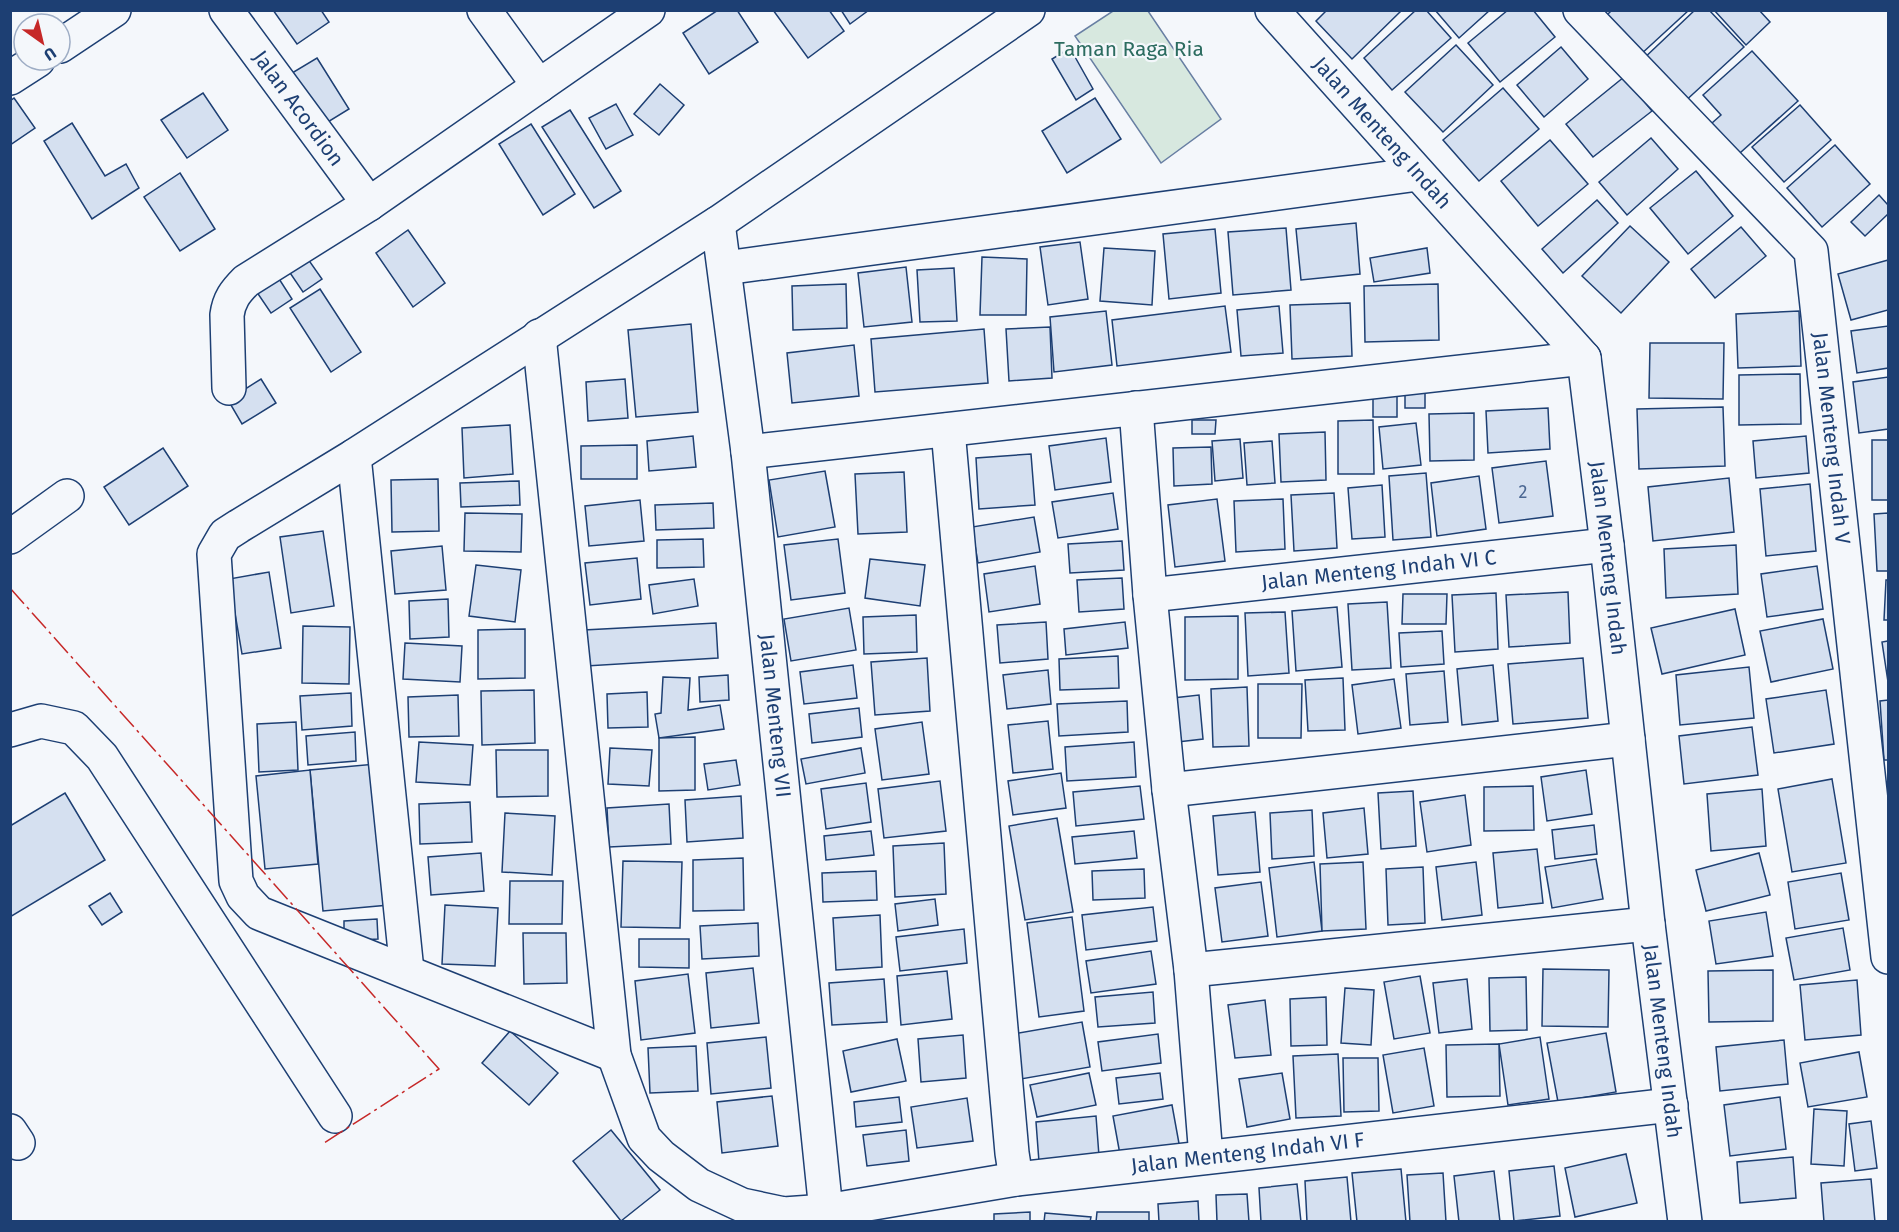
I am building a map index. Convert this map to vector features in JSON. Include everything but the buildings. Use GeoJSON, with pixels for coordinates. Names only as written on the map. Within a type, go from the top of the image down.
{"type":"FeatureCollection","features":[{"type":"Feature","properties":{"kind":"street"},"geometry":{"type":"LineString","coordinates":[[72,38],[114,10]]}},
{"type":"Feature","properties":{"kind":"street","name":"Jalan Acordion"},"geometry":{"type":"LineString","coordinates":[[226,10],[369,204]]}},
{"type":"Feature","properties":{"kind":"street"},"geometry":{"type":"LineString","coordinates":[[484,10],[539,86]]}},
{"type":"Feature","properties":{"kind":"street"},"geometry":{"type":"LineString","coordinates":[[228,388],[227,315],[234,292],[246,281],[369,204],[648,10]]}},
{"type":"Feature","properties":{"kind":"street"},"geometry":{"type":"LineString","coordinates":[[614,1055],[259,913],[243,896],[236,881],[214,554],[225,535],[354,456],[718,223],[1028,10]]}},
{"type":"Feature","properties":{"kind":"street","name":"Jalan Menteng Indah"},"geometry":{"type":"LineString","coordinates":[[1272,10],[1584,358],[1684,1221]]}},
{"type":"Feature","properties":{"kind":"street","name":"Jalan Menteng Indah V"},"geometry":{"type":"LineString","coordinates":[[1580,10],[1811,251],[1888,957]]}},
{"type":"Feature","properties":{"kind":"street"},"geometry":{"type":"LineString","coordinates":[[724,268],[1418,174]]}},
{"type":"Feature","properties":{"kind":"street","name":"Jalan Menteng VII"},"geometry":{"type":"LineString","coordinates":[[718,223],[748,452],[826,1216]]}},
{"type":"Feature","properties":{"kind":"street","name":"Jalan Menteng Indah VI F"},"geometry":{"type":"LineString","coordinates":[[539,336],[614,1055],[644,1137],[661,1156],[699,1185],[741,1205],[784,1214],[826,1216],[1017,1179],[1671,1106]]}},
{"type":"Feature","properties":{"kind":"street"},"geometry":{"type":"LineString","coordinates":[[748,452],[1584,358]]}},
{"type":"Feature","properties":{"kind":"street"},"geometry":{"type":"LineString","coordinates":[[1136,408],[1150,595],[1169,790],[1191,970],[1206,1157]]}},
{"type":"Feature","properties":{"kind":"street"},"geometry":{"type":"LineString","coordinates":[[948,430],[1012,1153],[1017,1179]]}},
{"type":"Feature","properties":{"kind":"street"},"geometry":{"type":"LineString","coordinates":[[354,456],[407,971]]}},
{"type":"Feature","properties":{"kind":"street"},"geometry":{"type":"LineString","coordinates":[[10,537],[67,496]]}},
{"type":"Feature","properties":{"kind":"street","name":"Jalan Menteng Indah VI C"},"geometry":{"type":"LineString","coordinates":[[1150,595],[1607,545]]}},
{"type":"Feature","properties":{"kind":"street"},"geometry":{"type":"LineString","coordinates":[[10,730],[41,721],[74,728],[102,757],[335,1116]]}},
{"type":"Feature","properties":{"kind":"street"},"geometry":{"type":"LineString","coordinates":[[1169,790],[1628,740]]}},
{"type":"Feature","properties":{"kind":"street"},"geometry":{"type":"LineString","coordinates":[[1191,970],[1648,924]]}},
{"type":"Feature","properties":{"kind":"green space","name":"Taman Raga Ria"},"geometry":{"type":"Polygon","coordinates":[[[1113,11],[1148,11],[1221,119],[1161,163],[1075,36],[1113,11]]]}},
{"type":"Feature","properties":{"kind":"power"},"geometry":{"type":"LineString","coordinates":[[10,588],[439,1069],[324,1143]]}}]}
